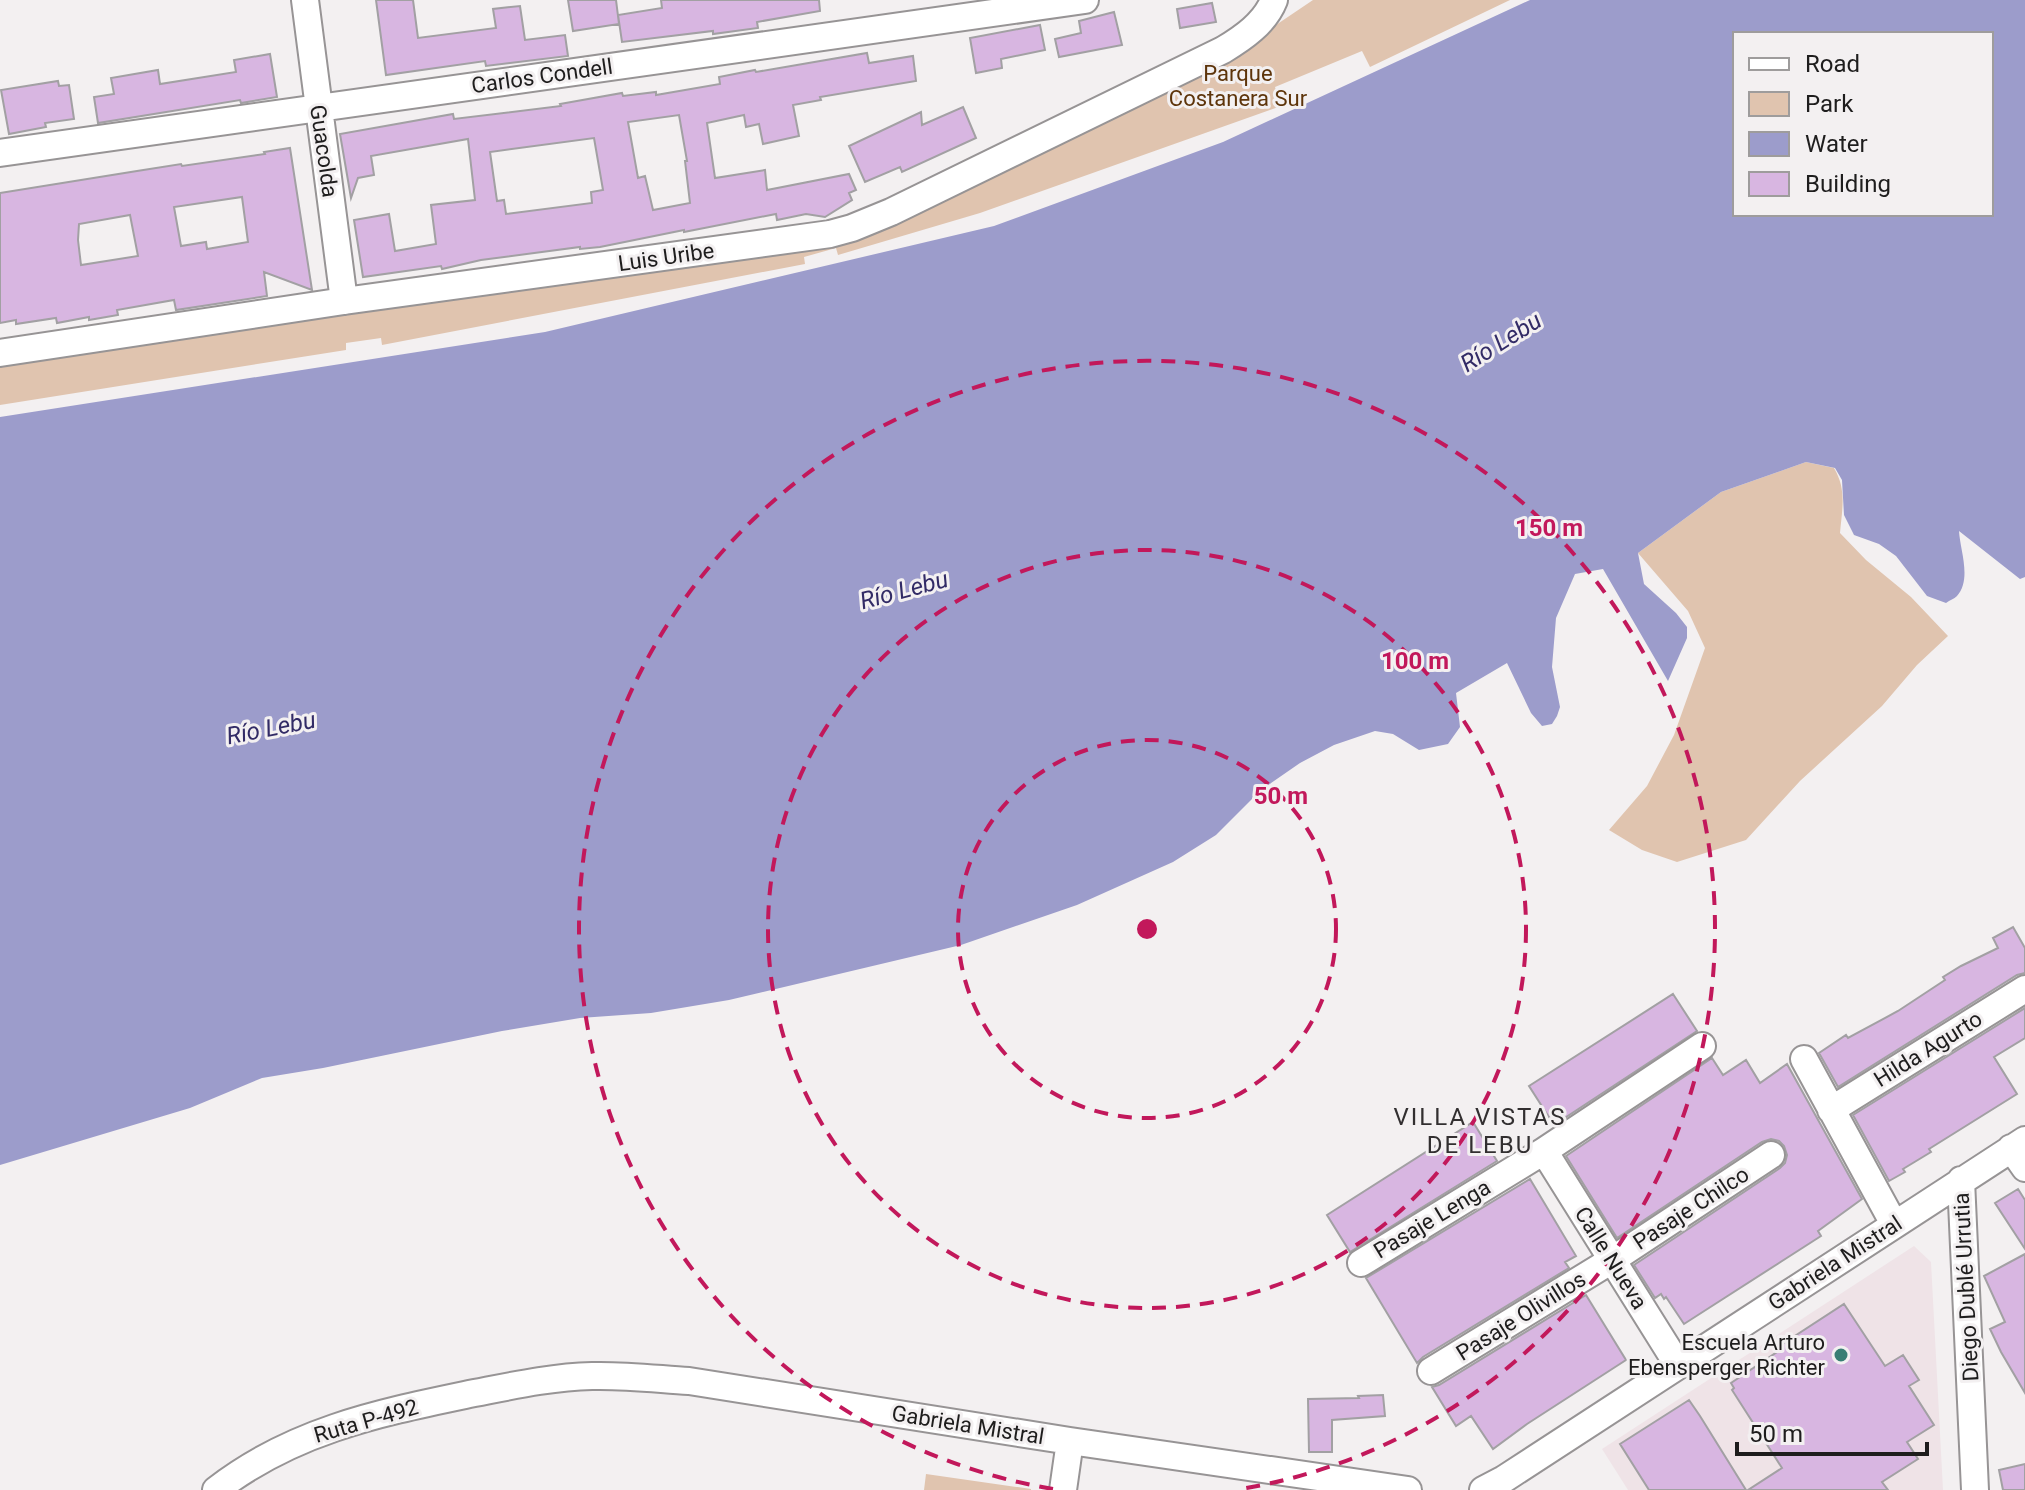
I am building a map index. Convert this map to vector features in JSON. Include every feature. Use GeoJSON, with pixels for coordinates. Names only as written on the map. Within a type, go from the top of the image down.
{"type":"FeatureCollection","features":[{"type":"Feature","properties":{"kind":"street","name":"Guacolda"},"geometry":{"type":"LineString","coordinates":[[305,0],[344,301]]}},
{"type":"Feature","properties":{"kind":"street","name":"Carlos Condell"},"geometry":{"type":"LineString","coordinates":[[0,153],[1085,0]]}},
{"type":"Feature","properties":{"kind":"street","name":"Luis Uribe"},"geometry":{"type":"LineString","coordinates":[[0,353],[344,301],[807,238],[852,228],[905,206],[1223,50],[1249,33],[1274,0]]}},
{"type":"Feature","properties":{"kind":"street","name":"Hilda Agurto"},"geometry":{"type":"LineString","coordinates":[[1831,1110],[2025,989]]}},
{"type":"Feature","properties":{"kind":"street","name":"Pasaje Lenga"},"geometry":{"type":"LineString","coordinates":[[1361,1263],[1544,1151],[1702,1046]]}},
{"type":"Feature","properties":{"kind":"street"},"geometry":{"type":"LineString","coordinates":[[1804,1059],[1894,1224]]}},
{"type":"Feature","properties":{"kind":"street","name":"Calle Nueva"},"geometry":{"type":"LineString","coordinates":[[1544,1151],[1678,1365]]}},
{"type":"Feature","properties":{"kind":"street","name":"Gabriela Mistral"},"geometry":{"type":"LineString","coordinates":[[1483,1490],[1961,1180],[2020,1152]]}},
{"type":"Feature","properties":{"kind":"street","name":"Pasaje Chilco"},"geometry":{"type":"LineString","coordinates":[[1612,1260],[1771,1155]]}},
{"type":"Feature","properties":{"kind":"street","name":"Diego Dublé Urrutia"},"geometry":{"type":"LineString","coordinates":[[1961,1180],[1975,1490]]}},
{"type":"Feature","properties":{"kind":"street","name":"Pasaje Olivillos"},"geometry":{"type":"LineString","coordinates":[[1431,1371],[1612,1260]]}},
{"type":"Feature","properties":{"kind":"street","name":"Gabriela Mistral"},"geometry":{"type":"LineString","coordinates":[[527,1383],[590,1376],[689,1381],[1408,1490]]}},
{"type":"Feature","properties":{"kind":"street","name":"Ruta P-492"},"geometry":{"type":"LineString","coordinates":[[216,1490],[279,1449],[343,1424],[527,1383]]}},
{"type":"Feature","properties":{"kind":"street"},"geometry":{"type":"LineString","coordinates":[[1063,1490],[1070,1441]]}},
{"type":"Feature","properties":{"kind":"shaded area","name":"Escuela Arturo Ebensperger Richter"},"geometry":{"type":"Polygon","coordinates":[[[1914,1246],[1931,1262],[1943,1490],[1628,1490],[1602,1449],[1914,1246]]]}},
{"type":"Feature","properties":{"kind":"green space","name":"Parque Costanera Sur"},"geometry":{"type":"Polygon","coordinates":[[[1313,0],[1510,0],[1370,67],[1362,51],[1275,87],[1281,106],[980,213],[838,255],[836,248],[804,257],[805,264],[382,345],[381,338],[346,343],[346,350],[0,405],[0,361],[827,240],[1267,31],[1313,0]]]}},
{"type":"Feature","properties":{"kind":"green space"},"geometry":{"type":"Polygon","coordinates":[[[1806,462],[1834,468],[1838,476],[1843,500],[1840,533],[1866,560],[1911,597],[1948,636],[1917,665],[1882,706],[1800,781],[1746,840],[1677,862],[1642,850],[1609,830],[1647,786],[1674,735],[1705,648],[1688,611],[1638,553],[1721,492],[1806,462]]]}},
{"type":"Feature","properties":{"kind":"green space"},"geometry":{"type":"Polygon","coordinates":[[[926,1474],[1031,1489],[1031,1490],[924,1490],[926,1474]]]}},
{"type":"Feature","properties":{"kind":"water","name":"Río Lebu"},"geometry":{"type":"Polygon","coordinates":[[[1530,0],[2025,0],[2025,577],[2020,579],[1959,531],[1964,564],[1961,589],[1946,603],[1927,596],[1896,556],[1879,544],[1854,535],[1844,515],[1842,480],[1835,468],[1806,462],[1721,492],[1638,553],[1644,584],[1687,627],[1687,638],[1668,681],[1603,569],[1575,574],[1556,618],[1552,667],[1560,707],[1552,724],[1542,726],[1531,713],[1507,663],[1456,693],[1460,727],[1448,744],[1419,750],[1393,734],[1375,731],[1334,745],[1300,763],[1261,790],[1216,835],[1173,862],[1077,905],[961,945],[729,1000],[502,1031],[262,1078],[190,1108],[0,1165],[0,417],[545,332],[994,226],[1223,142],[1530,0]]]}},
{"type":"Feature","properties":{"kind":"building"},"geometry":{"type":"Polygon","coordinates":[[[376,0],[413,0],[418,38],[496,28],[493,9],[520,6],[525,40],[565,35],[568,56],[486,66],[485,61],[386,75],[376,0]]]}},
{"type":"Feature","properties":{"kind":"building"},"geometry":{"type":"Polygon","coordinates":[[[568,0],[616,0],[619,24],[573,31],[568,0]]]}},
{"type":"Feature","properties":{"kind":"building"},"geometry":{"type":"Polygon","coordinates":[[[661,0],[819,0],[820,11],[757,22],[758,28],[622,42],[618,15],[662,8],[661,0]]]}},
{"type":"Feature","properties":{"kind":"building"},"geometry":{"type":"Polygon","coordinates":[[[1212,3],[1216,22],[1180,28],[1177,9],[1212,3]]]}},
{"type":"Feature","properties":{"kind":"building"},"geometry":{"type":"Polygon","coordinates":[[[1114,12],[1122,45],[1059,57],[1055,39],[1081,33],[1079,21],[1114,12]]]}},
{"type":"Feature","properties":{"kind":"building"},"geometry":{"type":"Polygon","coordinates":[[[1040,25],[1045,50],[1001,59],[1002,68],[976,73],[970,38],[1040,25]]]}},
{"type":"Feature","properties":{"kind":"building"},"geometry":{"type":"Polygon","coordinates":[[[867,53],[869,63],[913,56],[916,81],[820,97],[821,100],[793,105],[799,136],[763,144],[759,124],[746,127],[744,115],[707,123],[715,178],[765,170],[767,190],[849,174],[856,190],[849,193],[852,200],[825,217],[806,214],[777,220],[776,214],[600,247],[580,247],[481,260],[442,269],[441,266],[363,277],[354,220],[389,214],[395,251],[436,244],[431,205],[475,200],[468,139],[371,156],[374,175],[358,178],[351,198],[340,134],[453,114],[454,119],[561,106],[622,93],[623,96],[656,92],[656,95],[720,84],[719,77],[867,53]],[[679,115],[628,122],[638,178],[645,176],[653,210],[690,203],[679,115]],[[594,138],[490,152],[497,201],[504,200],[506,214],[592,203],[591,192],[603,190],[594,138]]]}},
{"type":"Feature","properties":{"kind":"building"},"geometry":{"type":"Polygon","coordinates":[[[270,54],[277,97],[98,123],[94,97],[114,94],[111,78],[158,70],[160,84],[236,72],[234,60],[270,54]]]}},
{"type":"Feature","properties":{"kind":"building"},"geometry":{"type":"Polygon","coordinates":[[[58,81],[59,86],[69,85],[74,119],[45,123],[46,127],[9,134],[1,90],[58,81]]]}},
{"type":"Feature","properties":{"kind":"building"},"geometry":{"type":"Polygon","coordinates":[[[963,107],[976,138],[902,172],[900,167],[865,182],[849,146],[921,112],[922,125],[963,107]]]}},
{"type":"Feature","properties":{"kind":"building"},"geometry":{"type":"Polygon","coordinates":[[[290,148],[312,290],[264,272],[267,296],[176,310],[174,300],[117,310],[118,315],[89,320],[89,317],[57,323],[56,318],[16,324],[16,320],[0,323],[0,193],[290,148]],[[242,197],[174,207],[181,246],[206,242],[207,249],[248,242],[242,197]],[[130,215],[79,224],[81,265],[138,256],[130,215]]]}},
{"type":"Feature","properties":{"kind":"building"},"geometry":{"type":"Polygon","coordinates":[[[2013,927],[2025,948],[2025,973],[2017,975],[1838,1087],[1819,1053],[1846,1035],[1848,1038],[1898,1011],[1945,980],[1943,977],[1998,948],[1993,938],[2013,927]]]}},
{"type":"Feature","properties":{"kind":"building"},"geometry":{"type":"Polygon","coordinates":[[[1673,994],[1697,1031],[1554,1125],[1529,1086],[1673,994]]]}},
{"type":"Feature","properties":{"kind":"building"},"geometry":{"type":"Polygon","coordinates":[[[2025,1008],[2025,1038],[1994,1057],[2017,1094],[1929,1149],[1931,1152],[1889,1181],[1853,1115],[2025,1008]]]}},
{"type":"Feature","properties":{"kind":"building"},"geometry":{"type":"Polygon","coordinates":[[[1712,1058],[1723,1075],[1746,1060],[1760,1083],[1787,1064],[1862,1199],[1818,1231],[1821,1236],[1684,1324],[1666,1297],[1664,1299],[1661,1294],[1655,1298],[1634,1265],[1780,1168],[1787,1155],[1784,1146],[1771,1139],[1762,1142],[1617,1238],[1566,1156],[1712,1058]]]}},
{"type":"Feature","properties":{"kind":"building"},"geometry":{"type":"Polygon","coordinates":[[[1473,1122],[1497,1161],[1350,1252],[1327,1215],[1473,1122]]]}},
{"type":"Feature","properties":{"kind":"building"},"geometry":{"type":"Polygon","coordinates":[[[1530,1179],[1576,1256],[1565,1262],[1569,1268],[1417,1363],[1366,1278],[1530,1179]]]}},
{"type":"Feature","properties":{"kind":"building"},"geometry":{"type":"Polygon","coordinates":[[[2018,1189],[2025,1200],[2025,1249],[1995,1203],[2018,1189]]]}},
{"type":"Feature","properties":{"kind":"building"},"geometry":{"type":"Polygon","coordinates":[[[2025,1254],[2025,1393],[1990,1329],[2005,1322],[1984,1276],[2025,1254]]]}},
{"type":"Feature","properties":{"kind":"building"},"geometry":{"type":"Polygon","coordinates":[[[1586,1295],[1626,1360],[1493,1449],[1471,1416],[1456,1426],[1432,1387],[1586,1295]]]}},
{"type":"Feature","properties":{"kind":"building"},"geometry":{"type":"Polygon","coordinates":[[[1844,1304],[1885,1366],[1903,1355],[1919,1380],[1909,1386],[1934,1425],[1907,1442],[1918,1459],[1882,1482],[1888,1490],[1748,1490],[1782,1468],[1732,1390],[1731,1383],[1783,1348],[1781,1345],[1844,1304]]]}},
{"type":"Feature","properties":{"kind":"building"},"geometry":{"type":"Polygon","coordinates":[[[1383,1395],[1385,1416],[1332,1420],[1332,1452],[1309,1452],[1308,1399],[1383,1395]]]}},
{"type":"Feature","properties":{"kind":"building"},"geometry":{"type":"Polygon","coordinates":[[[1689,1400],[1746,1490],[1649,1490],[1620,1444],[1689,1400]]]}},
{"type":"Feature","properties":{"kind":"building"},"geometry":{"type":"Polygon","coordinates":[[[2025,1464],[2025,1490],[2003,1490],[1999,1470],[2025,1464]]]}},
{"type":"Feature","properties":{"kind":"place","name":"Escuela Arturo Ebensperger Richter"},"geometry":{"type":"Point","coordinates":[1841,1355]}},
{"type":"Feature","properties":{"kind":"district","name":"VILLA VISTAS DE LEBU"},"geometry":{"type":"Point","coordinates":[1480,1131]}}]}
